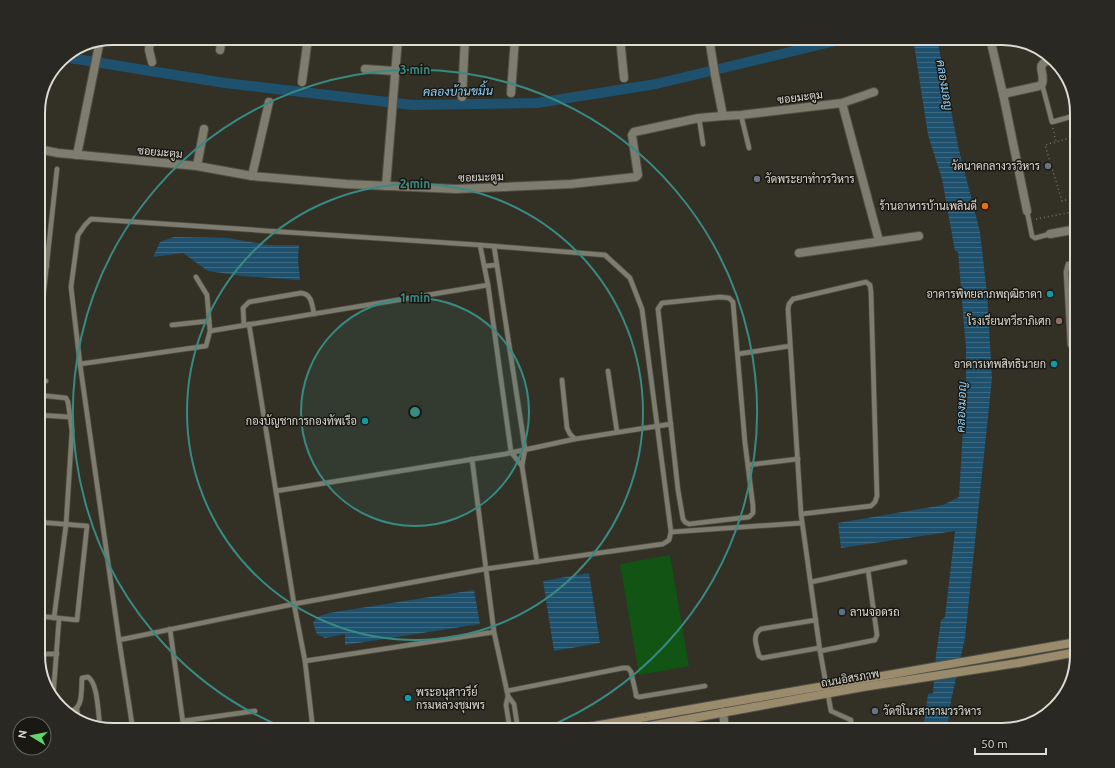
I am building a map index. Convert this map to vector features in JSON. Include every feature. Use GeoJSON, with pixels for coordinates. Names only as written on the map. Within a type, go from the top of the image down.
{"type":"FeatureCollection","features":[{"type":"Feature","properties":{"kind":"main road"},"geometry":{"type":"LineString","coordinates":[[862,683],[1070,643]]}},
{"type":"Feature","properties":{"kind":"main road","name":"ถนนอิสรภาพ"},"geometry":{"type":"LineString","coordinates":[[665,723],[827,689],[862,683],[1018,663],[1070,653]]}},
{"type":"Feature","properties":{"kind":"main road"},"geometry":{"type":"LineString","coordinates":[[615,723],[827,689]]}},
{"type":"Feature","properties":{"kind":"street"},"geometry":{"type":"LineString","coordinates":[[149,45],[152,62]]}},
{"type":"Feature","properties":{"kind":"street"},"geometry":{"type":"LineString","coordinates":[[220,50],[221,45]]}},
{"type":"Feature","properties":{"kind":"street"},"geometry":{"type":"LineString","coordinates":[[302,82],[307,45]]}},
{"type":"Feature","properties":{"kind":"street"},"geometry":{"type":"LineString","coordinates":[[386,186],[397,45]]}},
{"type":"Feature","properties":{"kind":"street"},"geometry":{"type":"LineString","coordinates":[[462,96],[465,45]]}},
{"type":"Feature","properties":{"kind":"street"},"geometry":{"type":"LineString","coordinates":[[511,93],[514,45]]}},
{"type":"Feature","properties":{"kind":"street"},"geometry":{"type":"LineString","coordinates":[[621,45],[624,78]]}},
{"type":"Feature","properties":{"kind":"street"},"geometry":{"type":"LineString","coordinates":[[710,45],[724,116]]}},
{"type":"Feature","properties":{"kind":"street"},"geometry":{"type":"LineString","coordinates":[[992,45],[1027,211]]}},
{"type":"Feature","properties":{"kind":"street"},"geometry":{"type":"LineString","coordinates":[[77,155],[100,46]]}},
{"type":"Feature","properties":{"kind":"street"},"geometry":{"type":"LineString","coordinates":[[1003,94],[1042,84],[1043,80],[1040,66],[1046,61]]}},
{"type":"Feature","properties":{"kind":"street"},"geometry":{"type":"LineString","coordinates":[[365,69],[395,71]]}},
{"type":"Feature","properties":{"kind":"street","name":"ซอยมะตูม"},"geometry":{"type":"LineString","coordinates":[[45,150],[77,155],[197,166],[252,176],[346,184],[456,189],[571,184],[636,177],[639,173],[632,134],[634,132],[699,118],[741,115],[842,103],[874,92]]}},
{"type":"Feature","properties":{"kind":"street"},"geometry":{"type":"LineString","coordinates":[[252,176],[269,102]]}},
{"type":"Feature","properties":{"kind":"street"},"geometry":{"type":"LineString","coordinates":[[842,103],[878,241]]}},
{"type":"Feature","properties":{"kind":"street"},"geometry":{"type":"LineString","coordinates":[[197,166],[204,129]]}},
{"type":"Feature","properties":{"kind":"street"},"geometry":{"type":"LineString","coordinates":[[1050,234],[1070,230]]}},
{"type":"Feature","properties":{"kind":"street"},"geometry":{"type":"LineString","coordinates":[[799,253],[918,236]]}},
{"type":"Feature","properties":{"kind":"street"},"geometry":{"type":"LineString","coordinates":[[723,712],[724,723]]}},
{"type":"Feature","properties":{"kind":"lane"},"geometry":{"type":"LineString","coordinates":[[1042,84],[1052,122],[1070,117]]}},
{"type":"Feature","properties":{"kind":"lane"},"geometry":{"type":"LineString","coordinates":[[741,115],[749,148]]}},
{"type":"Feature","properties":{"kind":"lane"},"geometry":{"type":"LineString","coordinates":[[699,118],[704,144]]}},
{"type":"Feature","properties":{"kind":"lane"},"geometry":{"type":"LineString","coordinates":[[45,284],[57,169]]}},
{"type":"Feature","properties":{"kind":"lane"},"geometry":{"type":"LineString","coordinates":[[1027,211],[1032,236],[1034,238],[1050,234]]}},
{"type":"Feature","properties":{"kind":"lane"},"geometry":{"type":"LineString","coordinates":[[119,640],[294,604],[485,569],[663,544],[669,540],[671,532],[656,426],[642,309],[630,278],[605,256],[494,246],[91,219],[78,235],[71,287],[80,364],[119,640],[132,723]]}},
{"type":"Feature","properties":{"kind":"lane"},"geometry":{"type":"LineString","coordinates":[[480,245],[488,285],[511,452],[522,466]]}},
{"type":"Feature","properties":{"kind":"lane"},"geometry":{"type":"LineString","coordinates":[[494,246],[525,449],[522,466],[536,562]]}},
{"type":"Feature","properties":{"kind":"lane"},"geometry":{"type":"LineString","coordinates":[[1070,264],[1068,264],[1066,272],[1070,345]]}},
{"type":"Feature","properties":{"kind":"lane"},"geometry":{"type":"LineString","coordinates":[[485,266],[496,266]]}},
{"type":"Feature","properties":{"kind":"lane"},"geometry":{"type":"LineString","coordinates":[[80,364],[206,346],[210,331],[207,294],[196,277]]}},
{"type":"Feature","properties":{"kind":"lane"},"geometry":{"type":"LineString","coordinates":[[801,514],[871,506],[875,502],[877,496],[871,292],[870,285],[866,282],[793,300],[789,304],[788,309],[801,514],[820,650],[831,711],[851,720],[851,723]]}},
{"type":"Feature","properties":{"kind":"lane"},"geometry":{"type":"LineString","coordinates":[[210,331],[488,285]]}},
{"type":"Feature","properties":{"kind":"lane"},"geometry":{"type":"LineString","coordinates":[[312,723],[305,661],[243,308],[249,302],[305,293],[310,297],[314,314]]}},
{"type":"Feature","properties":{"kind":"lane"},"geometry":{"type":"LineString","coordinates":[[729,298],[733,302],[738,354],[753,506],[751,516],[689,524],[683,519],[678,490],[658,309],[660,305],[662,303],[729,298]]}},
{"type":"Feature","properties":{"kind":"lane"},"geometry":{"type":"LineString","coordinates":[[172,325],[209,321]]}},
{"type":"Feature","properties":{"kind":"lane"},"geometry":{"type":"LineString","coordinates":[[738,354],[790,346]]}},
{"type":"Feature","properties":{"kind":"lane"},"geometry":{"type":"LineString","coordinates":[[608,371],[617,432]]}},
{"type":"Feature","properties":{"kind":"lane"},"geometry":{"type":"LineString","coordinates":[[562,380],[567,428],[575,439]]}},
{"type":"Feature","properties":{"kind":"lane"},"geometry":{"type":"LineString","coordinates":[[45,396],[66,398],[68,402],[72,431],[66,525],[57,618],[57,654],[54,689]]}},
{"type":"Feature","properties":{"kind":"lane"},"geometry":{"type":"LineString","coordinates":[[45,415],[70,417]]}},
{"type":"Feature","properties":{"kind":"lane"},"geometry":{"type":"LineString","coordinates":[[276,491],[472,459],[575,439],[671,424]]}},
{"type":"Feature","properties":{"kind":"lane"},"geometry":{"type":"LineString","coordinates":[[472,459],[494,632],[508,693],[514,704],[517,723]]}},
{"type":"Feature","properties":{"kind":"lane"},"geometry":{"type":"LineString","coordinates":[[748,465],[798,459]]}},
{"type":"Feature","properties":{"kind":"lane"},"geometry":{"type":"LineString","coordinates":[[45,523],[87,526],[77,620],[45,617]]}},
{"type":"Feature","properties":{"kind":"lane"},"geometry":{"type":"LineString","coordinates":[[671,532],[802,523]]}},
{"type":"Feature","properties":{"kind":"lane"},"geometry":{"type":"LineString","coordinates":[[811,582],[905,562]]}},
{"type":"Feature","properties":{"kind":"lane"},"geometry":{"type":"LineString","coordinates":[[816,620],[761,629],[756,634],[759,656],[762,658],[820,650],[875,640],[877,636],[868,570]]}},
{"type":"Feature","properties":{"kind":"lane"},"geometry":{"type":"LineString","coordinates":[[170,629],[183,721],[255,711]]}},
{"type":"Feature","properties":{"kind":"lane"},"geometry":{"type":"LineString","coordinates":[[305,661],[494,632]]}},
{"type":"Feature","properties":{"kind":"lane"},"geometry":{"type":"LineString","coordinates":[[45,654],[57,654]]}},
{"type":"Feature","properties":{"kind":"lane"},"geometry":{"type":"LineString","coordinates":[[508,693],[624,668],[628,668],[631,672],[636,696],[639,697],[705,686]]}},
{"type":"Feature","properties":{"kind":"lane"},"geometry":{"type":"LineString","coordinates":[[77,713],[82,678],[88,677],[92,679],[95,688],[99,721]]}},
{"type":"Feature","properties":{"kind":"lane"},"geometry":{"type":"LineString","coordinates":[[508,693],[506,705],[509,723]]}},
{"type":"Feature","properties":{"kind":"path"},"geometry":{"type":"LineString","coordinates":[[1052,122],[1056,142]]}},
{"type":"Feature","properties":{"kind":"path"},"geometry":{"type":"LineString","coordinates":[[1070,138],[1045,145],[1062,201],[1070,199]]}},
{"type":"Feature","properties":{"kind":"path"},"geometry":{"type":"LineString","coordinates":[[1028,220],[1070,212]]}},
{"type":"Feature","properties":{"kind":"path"},"geometry":{"type":"LineString","coordinates":[[645,713],[647,723]]}},
{"type":"Feature","properties":{"kind":"green space"},"geometry":{"type":"Polygon","coordinates":[[[670,555],[689,666],[639,675],[620,564],[670,555]]]}},
{"type":"Feature","properties":{"kind":"water","name":"คลองมอญ"},"geometry":{"type":"Polygon","coordinates":[[[914,45],[938,45],[958,146],[980,232],[987,294],[992,378],[965,638],[951,701],[948,723],[924,723],[928,694],[933,693],[936,655],[941,620],[945,617],[955,531],[841,548],[838,523],[943,505],[959,497],[966,378],[966,349],[958,252],[955,251],[942,179],[928,135],[914,45]]]}},
{"type":"Feature","properties":{"kind":"water"},"geometry":{"type":"Polygon","coordinates":[[[174,237],[228,238],[268,245],[299,245],[298,260],[300,280],[242,276],[208,271],[183,253],[153,257],[160,242],[174,237]]]}},
{"type":"Feature","properties":{"kind":"water"},"geometry":{"type":"Polygon","coordinates":[[[589,573],[600,643],[554,651],[543,581],[589,573]]]}},
{"type":"Feature","properties":{"kind":"water"},"geometry":{"type":"Polygon","coordinates":[[[474,590],[480,624],[345,645],[345,634],[325,638],[317,634],[313,623],[317,617],[329,613],[474,590]]]}},
{"type":"Feature","properties":{"kind":"waterway","name":"คลองบ้านขมิ้น"},"geometry":{"type":"LineString","coordinates":[[72,58],[225,83],[413,105],[537,103],[656,84],[819,45]]}},
{"type":"Feature","properties":{"kind":"place","name":"วัดนาคกลางวรวิหาร"},"geometry":{"type":"Point","coordinates":[1048,166]}},
{"type":"Feature","properties":{"kind":"place","name":"วัดพระยาทําวรวิหาร"},"geometry":{"type":"Point","coordinates":[757,179]}},
{"type":"Feature","properties":{"kind":"place","name":"ร้านอาหารบ้านเพลินดี"},"geometry":{"type":"Point","coordinates":[985,206]}},
{"type":"Feature","properties":{"kind":"place","name":"อาคารพิทยลาภพฤฒิธาดา"},"geometry":{"type":"Point","coordinates":[1050,294]}},
{"type":"Feature","properties":{"kind":"place","name":"โรงเรียนทวีธาภิเศก"},"geometry":{"type":"Point","coordinates":[1059,321]}},
{"type":"Feature","properties":{"kind":"place","name":"อาคารเทพสิทธินายก"},"geometry":{"type":"Point","coordinates":[1054,364]}},
{"type":"Feature","properties":{"kind":"place","name":"กองบัญชาการกองทัพเรือ"},"geometry":{"type":"Point","coordinates":[365,421]}},
{"type":"Feature","properties":{"kind":"place","name":"ลานจอดรถ"},"geometry":{"type":"Point","coordinates":[842,612]}},
{"type":"Feature","properties":{"kind":"place","name":"พระอนุสาวรีย์ กรมหลวงชุมพร"},"geometry":{"type":"Point","coordinates":[408,698]}},
{"type":"Feature","properties":{"kind":"place","name":"วัดชิโนรสารามวรวิหาร"},"geometry":{"type":"Point","coordinates":[875,711]}}]}
